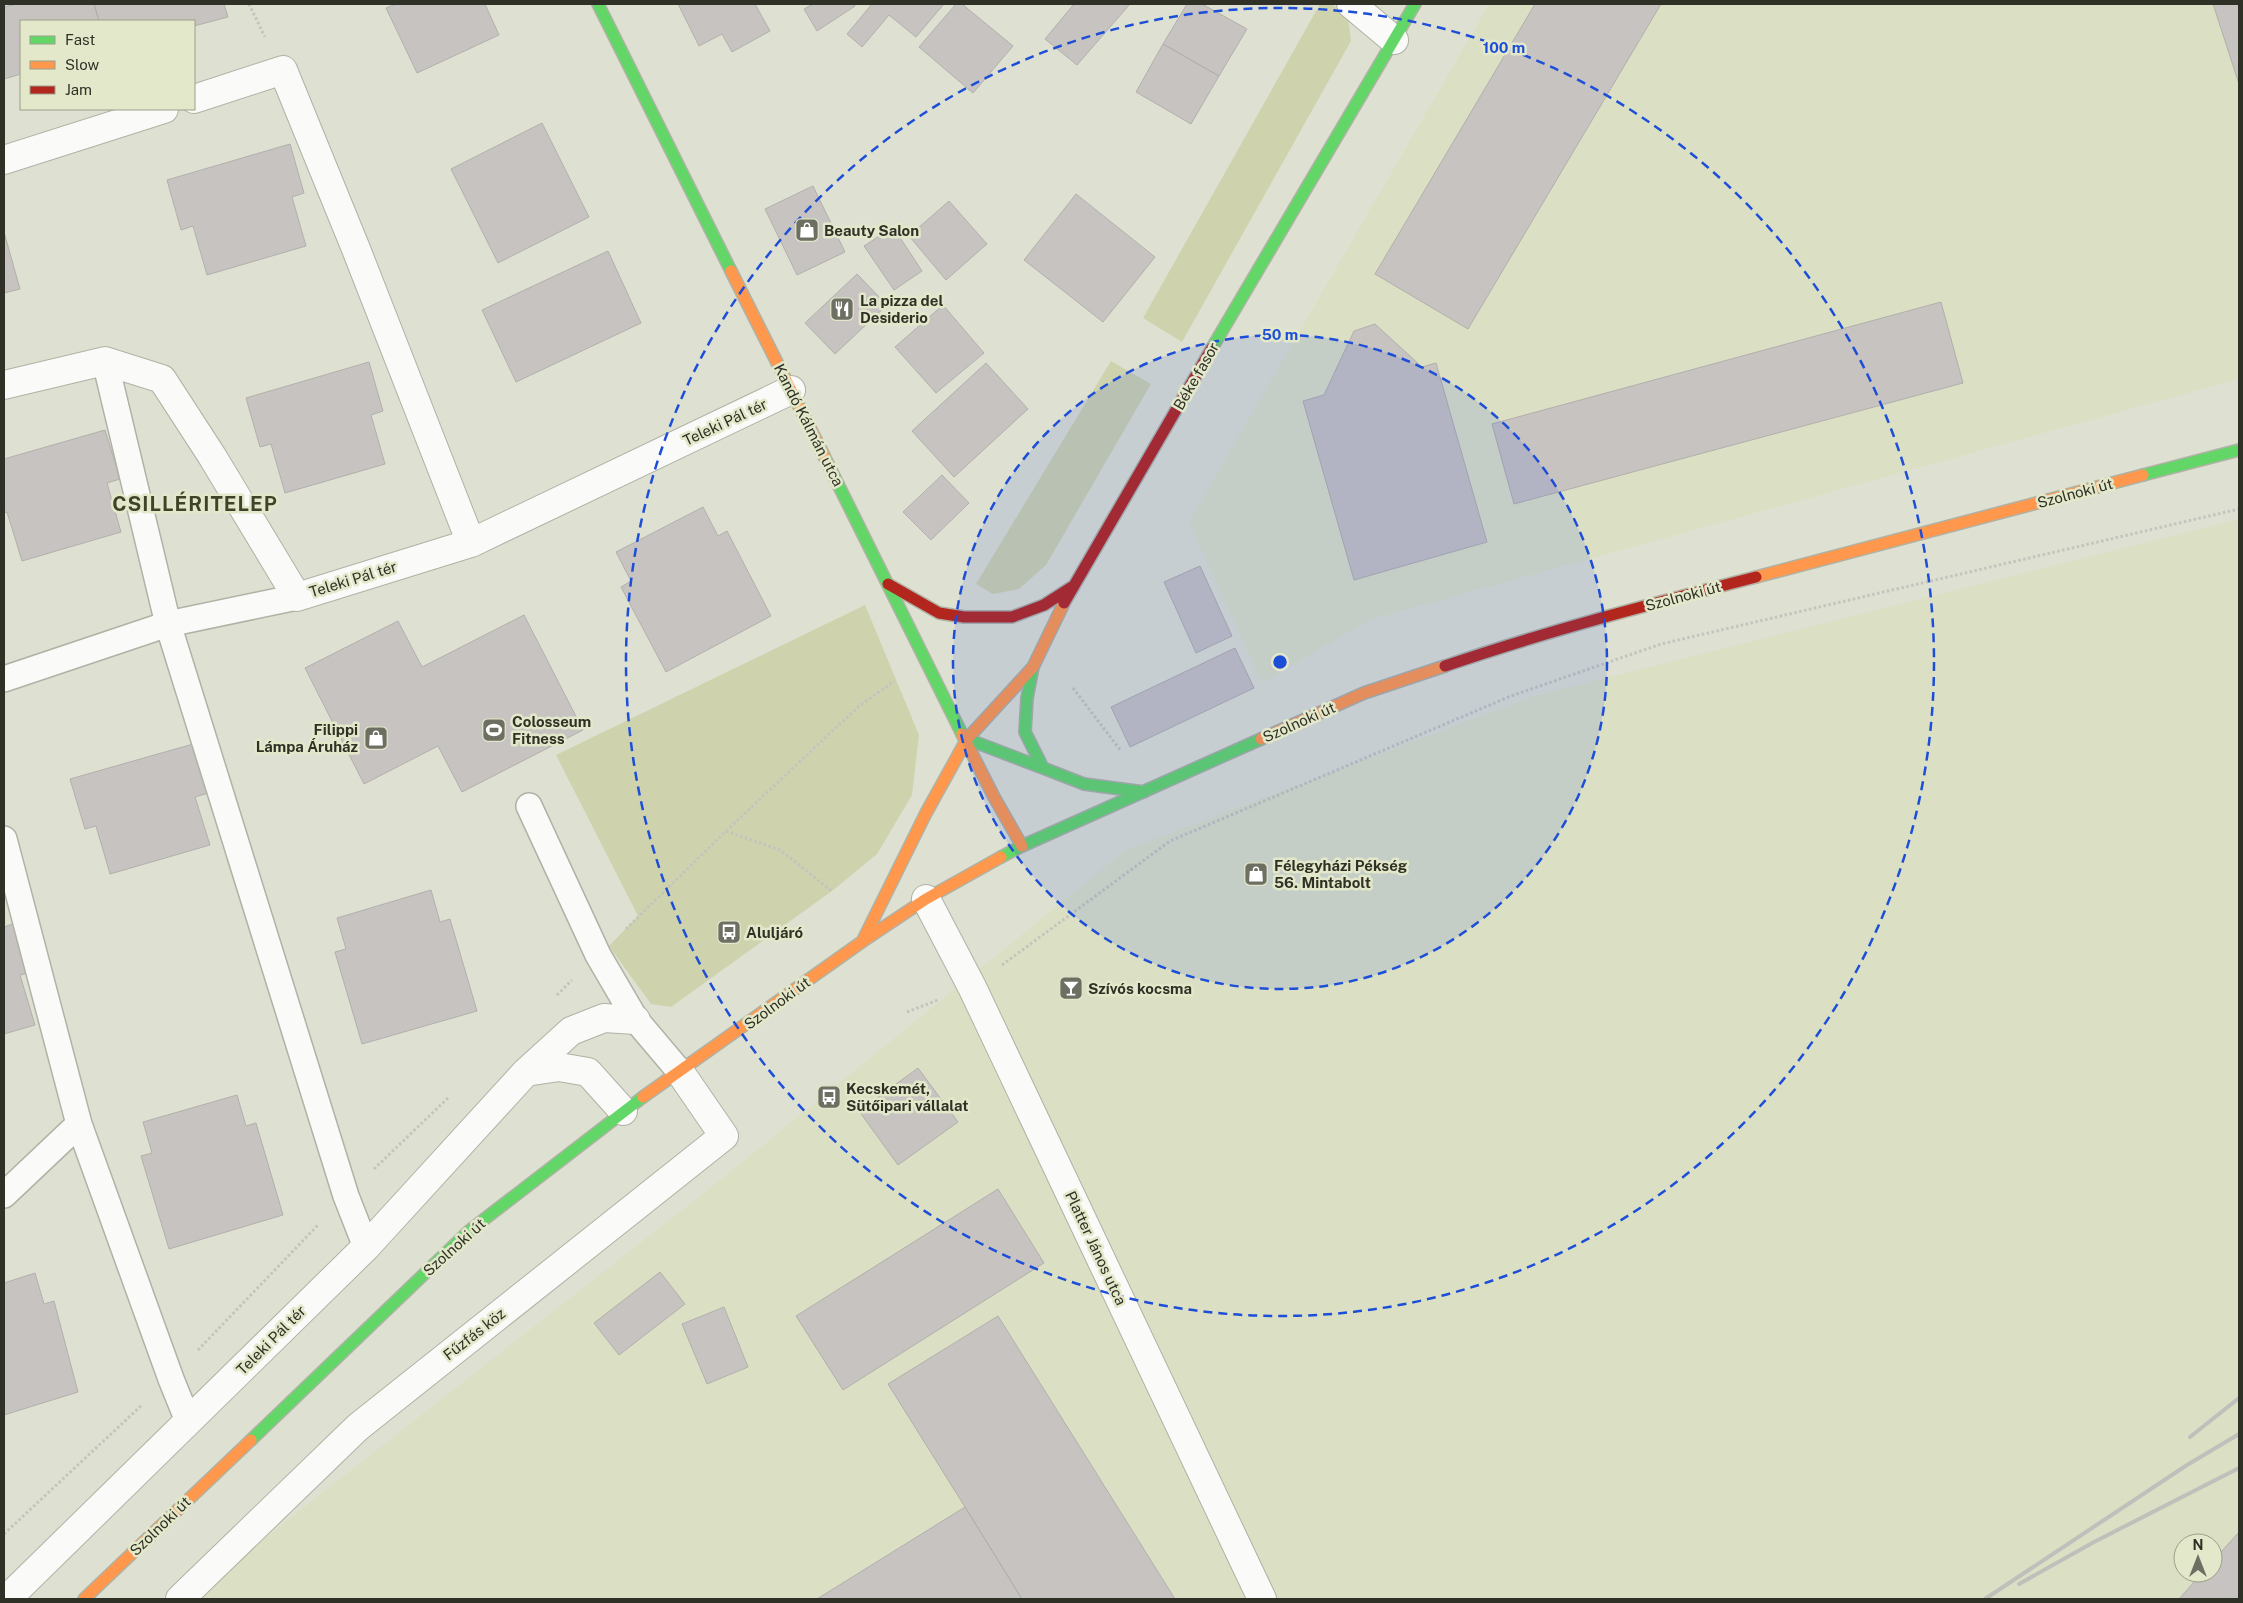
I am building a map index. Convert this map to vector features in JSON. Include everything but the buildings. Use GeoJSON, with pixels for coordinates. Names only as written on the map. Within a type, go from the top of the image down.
{"type":"FeatureCollection","features":[{"type":"Feature","properties":{"kind":"street","name":"Kandó Kálmán utca"},"geometry":{"type":"LineString","coordinates":[[598,4],[967,739],[994,797],[1022,846]]}},
{"type":"Feature","properties":{"kind":"street"},"geometry":{"type":"LineString","coordinates":[[1351,4],[1394,40]]}},
{"type":"Feature","properties":{"kind":"street","name":"Béke fasor"},"geometry":{"type":"LineString","coordinates":[[967,739],[1033,666],[1072,587],[1415,4]]}},
{"type":"Feature","properties":{"kind":"street"},"geometry":{"type":"LineString","coordinates":[[195,99],[283,70],[356,249],[471,543]]}},
{"type":"Feature","properties":{"kind":"street"},"geometry":{"type":"LineString","coordinates":[[4,160],[161,110]]}},
{"type":"Feature","properties":{"kind":"street","name":"Teleki Pál tér"},"geometry":{"type":"LineString","coordinates":[[104,361],[162,379],[212,456],[297,597],[471,543],[791,390]]}},
{"type":"Feature","properties":{"kind":"street"},"geometry":{"type":"LineString","coordinates":[[4,385],[104,361]]}},
{"type":"Feature","properties":{"kind":"street","name":"Szolnoki út"},"geometry":{"type":"LineString","coordinates":[[84,1599],[469,1231],[623,1111],[863,941],[926,899],[1022,846],[1364,693],[1494,649],[1622,612],[2239,450]]}},
{"type":"Feature","properties":{"kind":"street"},"geometry":{"type":"LineString","coordinates":[[888,584],[939,613],[964,617],[1012,617],[1044,606],[1072,587]]}},
{"type":"Feature","properties":{"kind":"street"},"geometry":{"type":"LineString","coordinates":[[1033,666],[1027,698],[1025,732],[1043,768]]}},
{"type":"Feature","properties":{"kind":"street"},"geometry":{"type":"LineString","coordinates":[[967,739],[1084,784],[1144,792]]}},
{"type":"Feature","properties":{"kind":"street","name":"Szolnoki út"},"geometry":{"type":"LineString","coordinates":[[863,941],[926,813],[967,739]]}},
{"type":"Feature","properties":{"kind":"street","name":"Platter János utca"},"geometry":{"type":"LineString","coordinates":[[926,899],[972,987],[1262,1599]]}},
{"type":"Feature","properties":{"kind":"street","name":"Teleki Pál tér"},"geometry":{"type":"LineString","coordinates":[[7,1599],[366,1246],[526,1072],[571,1031],[604,1018],[636,1020]]}},
{"type":"Feature","properties":{"kind":"street"},"geometry":{"type":"LineString","coordinates":[[526,1072],[559,1067],[588,1072],[623,1111]]}},
{"type":"Feature","properties":{"kind":"street","name":"Fűzfás köz"},"geometry":{"type":"LineString","coordinates":[[180,1599],[358,1427],[724,1136],[680,1072]]}},
{"type":"Feature","properties":{"kind":"lane"},"geometry":{"type":"LineString","coordinates":[[104,361],[168,624],[346,1196],[366,1246]]}},
{"type":"Feature","properties":{"kind":"lane"},"geometry":{"type":"LineString","coordinates":[[4,679],[168,624],[297,597]]}},
{"type":"Feature","properties":{"kind":"lane"},"geometry":{"type":"LineString","coordinates":[[529,806],[598,955],[636,1020],[680,1072]]}},
{"type":"Feature","properties":{"kind":"lane"},"geometry":{"type":"LineString","coordinates":[[4,839],[79,1124],[188,1421]]}},
{"type":"Feature","properties":{"kind":"lane"},"geometry":{"type":"LineString","coordinates":[[4,1195],[79,1124]]}},
{"type":"Feature","properties":{"kind":"path"},"geometry":{"type":"LineString","coordinates":[[908,1012],[972,987],[1170,841],[1511,696],[1661,644],[2239,509]]}},
{"type":"Feature","properties":{"kind":"path"},"geometry":{"type":"LineString","coordinates":[[555,996],[858,707],[896,679]]}},
{"type":"Feature","properties":{"kind":"path"},"geometry":{"type":"LineString","coordinates":[[1073,688],[1125,756]]}},
{"type":"Feature","properties":{"kind":"path"},"geometry":{"type":"LineString","coordinates":[[726,831],[780,850],[832,891]]}},
{"type":"Feature","properties":{"kind":"path"},"geometry":{"type":"LineString","coordinates":[[4,1534],[171,1379],[346,1196],[454,1092]]}},
{"type":"Feature","properties":{"kind":"shaded area"},"geometry":{"type":"Polygon","coordinates":[[[1320,4],[1332,4],[1348,18],[1351,41],[1182,342],[1143,318],[1320,4]]]}},
{"type":"Feature","properties":{"kind":"shaded area"},"geometry":{"type":"Polygon","coordinates":[[[1489,4],[2239,4],[2239,379],[1369,620],[1262,683],[1189,522],[1489,4]]]}},
{"type":"Feature","properties":{"kind":"shaded area"},"geometry":{"type":"Polygon","coordinates":[[[1111,361],[1151,384],[1046,565],[1019,589],[993,594],[976,584],[1111,361]]]}},
{"type":"Feature","properties":{"kind":"shaded area"},"geometry":{"type":"Polygon","coordinates":[[[2239,519],[2239,1599],[192,1599],[239,1558],[705,1192],[1126,850],[1531,697],[2239,519]]]}},
{"type":"Feature","properties":{"kind":"shaded area"},"geometry":{"type":"Polygon","coordinates":[[[865,605],[919,735],[912,795],[877,854],[832,891],[671,1007],[651,1004],[609,946],[638,916],[556,755],[865,605]]]}},
{"type":"Feature","properties":{"kind":"railway"},"geometry":{"type":"LineString","coordinates":[[2190,1437],[2239,1398]]}},
{"type":"Feature","properties":{"kind":"railway"},"geometry":{"type":"LineString","coordinates":[[1985,1599],[2187,1465],[2239,1434]]}},
{"type":"Feature","properties":{"kind":"railway"},"geometry":{"type":"LineString","coordinates":[[2019,1584],[2094,1542],[2239,1468]]}},
{"type":"Feature","properties":{"kind":"traffic: fast"},"geometry":{"type":"LineString","coordinates":[[598,4],[731,271]]}},
{"type":"Feature","properties":{"kind":"traffic: fast"},"geometry":{"type":"LineString","coordinates":[[1212,348],[1415,4]]}},
{"type":"Feature","properties":{"kind":"traffic: fast"},"geometry":{"type":"LineString","coordinates":[[2143,475],[2239,450]]}},
{"type":"Feature","properties":{"kind":"traffic: fast"},"geometry":{"type":"LineString","coordinates":[[824,456],[962,734]]}},
{"type":"Feature","properties":{"kind":"traffic: fast"},"geometry":{"type":"LineString","coordinates":[[1033,667],[1027,698],[1025,732],[1043,768],[1084,784],[1144,792]]}},
{"type":"Feature","properties":{"kind":"traffic: fast"},"geometry":{"type":"LineString","coordinates":[[967,739],[1043,768]]}},
{"type":"Feature","properties":{"kind":"traffic: fast"},"geometry":{"type":"LineString","coordinates":[[1001,857],[1261,739]]}},
{"type":"Feature","properties":{"kind":"traffic: fast"},"geometry":{"type":"LineString","coordinates":[[251,1440],[469,1231],[643,1097]]}},
{"type":"Feature","properties":{"kind":"traffic: slow"},"geometry":{"type":"LineString","coordinates":[[731,271],[824,456]]}},
{"type":"Feature","properties":{"kind":"traffic: slow"},"geometry":{"type":"LineString","coordinates":[[1756,577],[2143,475]]}},
{"type":"Feature","properties":{"kind":"traffic: slow"},"geometry":{"type":"LineString","coordinates":[[863,940],[926,813],[967,739],[1033,667],[1064,603]]}},
{"type":"Feature","properties":{"kind":"traffic: slow"},"geometry":{"type":"LineString","coordinates":[[1261,739],[1364,693],[1445,666]]}},
{"type":"Feature","properties":{"kind":"traffic: slow"},"geometry":{"type":"LineString","coordinates":[[962,734],[994,797],[1022,846]]}},
{"type":"Feature","properties":{"kind":"traffic: slow"},"geometry":{"type":"LineString","coordinates":[[643,1097],[863,941],[926,899],[1001,857]]}},
{"type":"Feature","properties":{"kind":"traffic: slow"},"geometry":{"type":"LineString","coordinates":[[84,1599],[251,1440]]}},
{"type":"Feature","properties":{"kind":"traffic: jam"},"geometry":{"type":"LineString","coordinates":[[1064,603],[1212,348]]}},
{"type":"Feature","properties":{"kind":"traffic: jam"},"geometry":{"type":"LineString","coordinates":[[1445,666],[1561,630],[1756,577]]}},
{"type":"Feature","properties":{"kind":"traffic: jam"},"geometry":{"type":"LineString","coordinates":[[888,584],[939,613],[964,617],[1012,617],[1044,605],[1072,587]]}},
{"type":"Feature","properties":{"kind":"place","name":"Beauty Salon"},"geometry":{"type":"Point","coordinates":[807,230]}},
{"type":"Feature","properties":{"kind":"place","name":"La pizza del Desiderio"},"geometry":{"type":"Point","coordinates":[842,309]}},
{"type":"Feature","properties":{"kind":"place","name":"Colosseum Fitness"},"geometry":{"type":"Point","coordinates":[494,730]}},
{"type":"Feature","properties":{"kind":"place","name":"Filippi Lámpa Áruház"},"geometry":{"type":"Point","coordinates":[376,738]}},
{"type":"Feature","properties":{"kind":"place","name":"Félegyházi Pékség 56. Mintabolt"},"geometry":{"type":"Point","coordinates":[1256,874]}},
{"type":"Feature","properties":{"kind":"place","name":"Aluljáró"},"geometry":{"type":"Point","coordinates":[729,932]}},
{"type":"Feature","properties":{"kind":"place","name":"Szívós kocsma"},"geometry":{"type":"Point","coordinates":[1071,988]}},
{"type":"Feature","properties":{"kind":"place","name":"Kecskemét, Sütőipari vállalat"},"geometry":{"type":"Point","coordinates":[829,1097]}},
{"type":"Feature","properties":{"kind":"district","name":"CSILLÉRITELEP"},"geometry":{"type":"Point","coordinates":[195,504]}}]}
